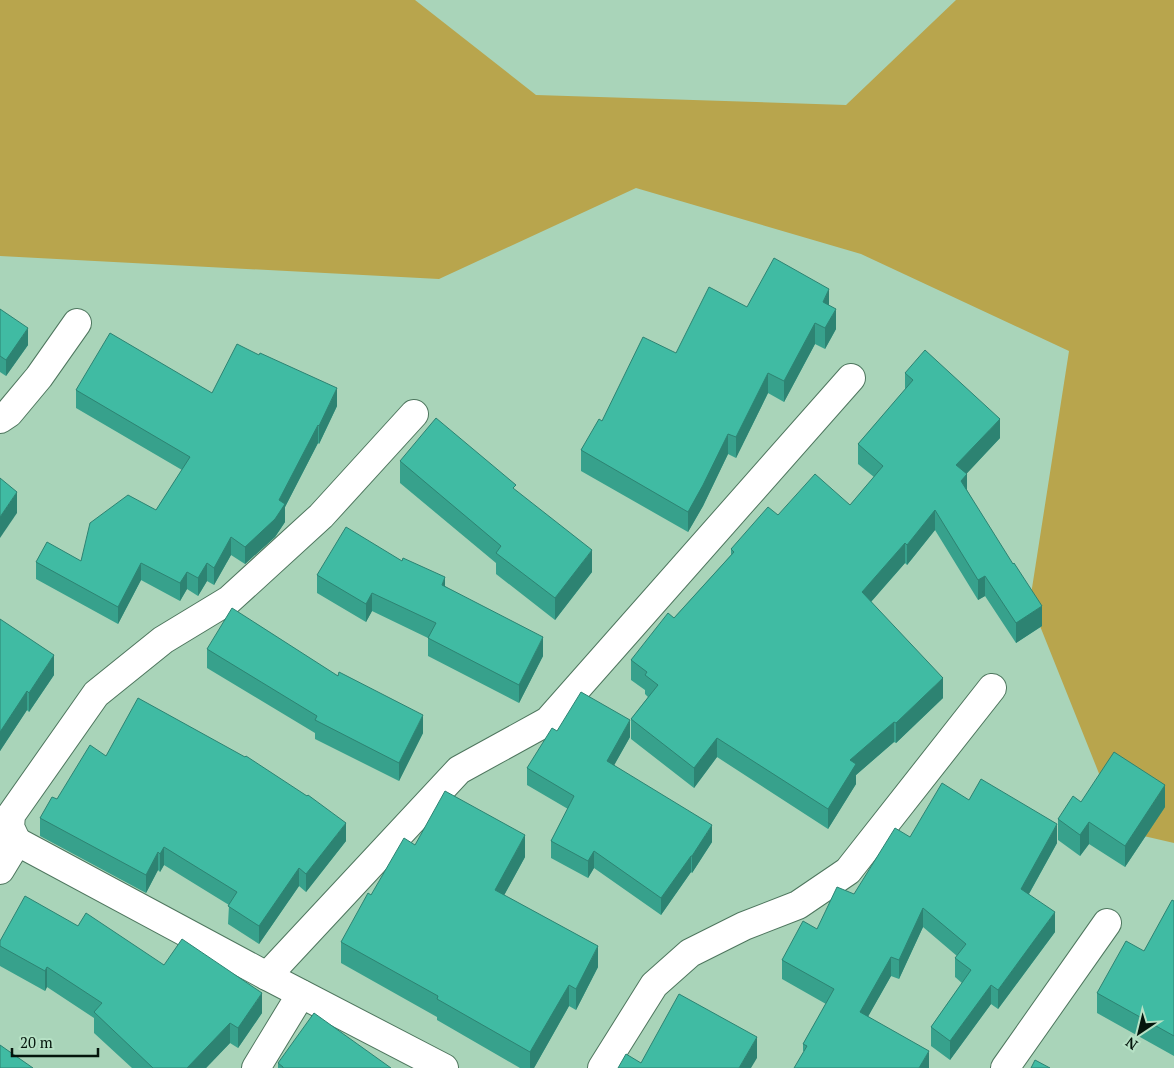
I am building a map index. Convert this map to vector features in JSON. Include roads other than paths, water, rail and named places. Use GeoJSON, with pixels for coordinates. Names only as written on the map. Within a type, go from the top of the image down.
{"type":"FeatureCollection","features":[{"type":"Feature","properties":{"kind":"street"},"geometry":{"type":"LineString","coordinates":[[0,419],[9,413],[39,377],[77,324]]}},
{"type":"Feature","properties":{"kind":"street"},"geometry":{"type":"LineString","coordinates":[[267,976],[459,770],[548,721],[851,378]]}},
{"type":"Feature","properties":{"kind":"street"},"geometry":{"type":"LineString","coordinates":[[0,870],[11,815],[96,694],[164,640],[229,600],[321,516],[414,414]]}},
{"type":"Feature","properties":{"kind":"street"},"geometry":{"type":"LineString","coordinates":[[602,1068],[654,984],[690,953],[744,926],[798,905],[848,871],[992,688]]}},
{"type":"Feature","properties":{"kind":"street"},"geometry":{"type":"LineString","coordinates":[[8,837],[267,976],[444,1068]]}},
{"type":"Feature","properties":{"kind":"street"},"geometry":{"type":"LineString","coordinates":[[1004,1068],[1107,923]]}},
{"type":"Feature","properties":{"kind":"street"},"geometry":{"type":"LineString","coordinates":[[256,1068],[301,994]]}}]}
